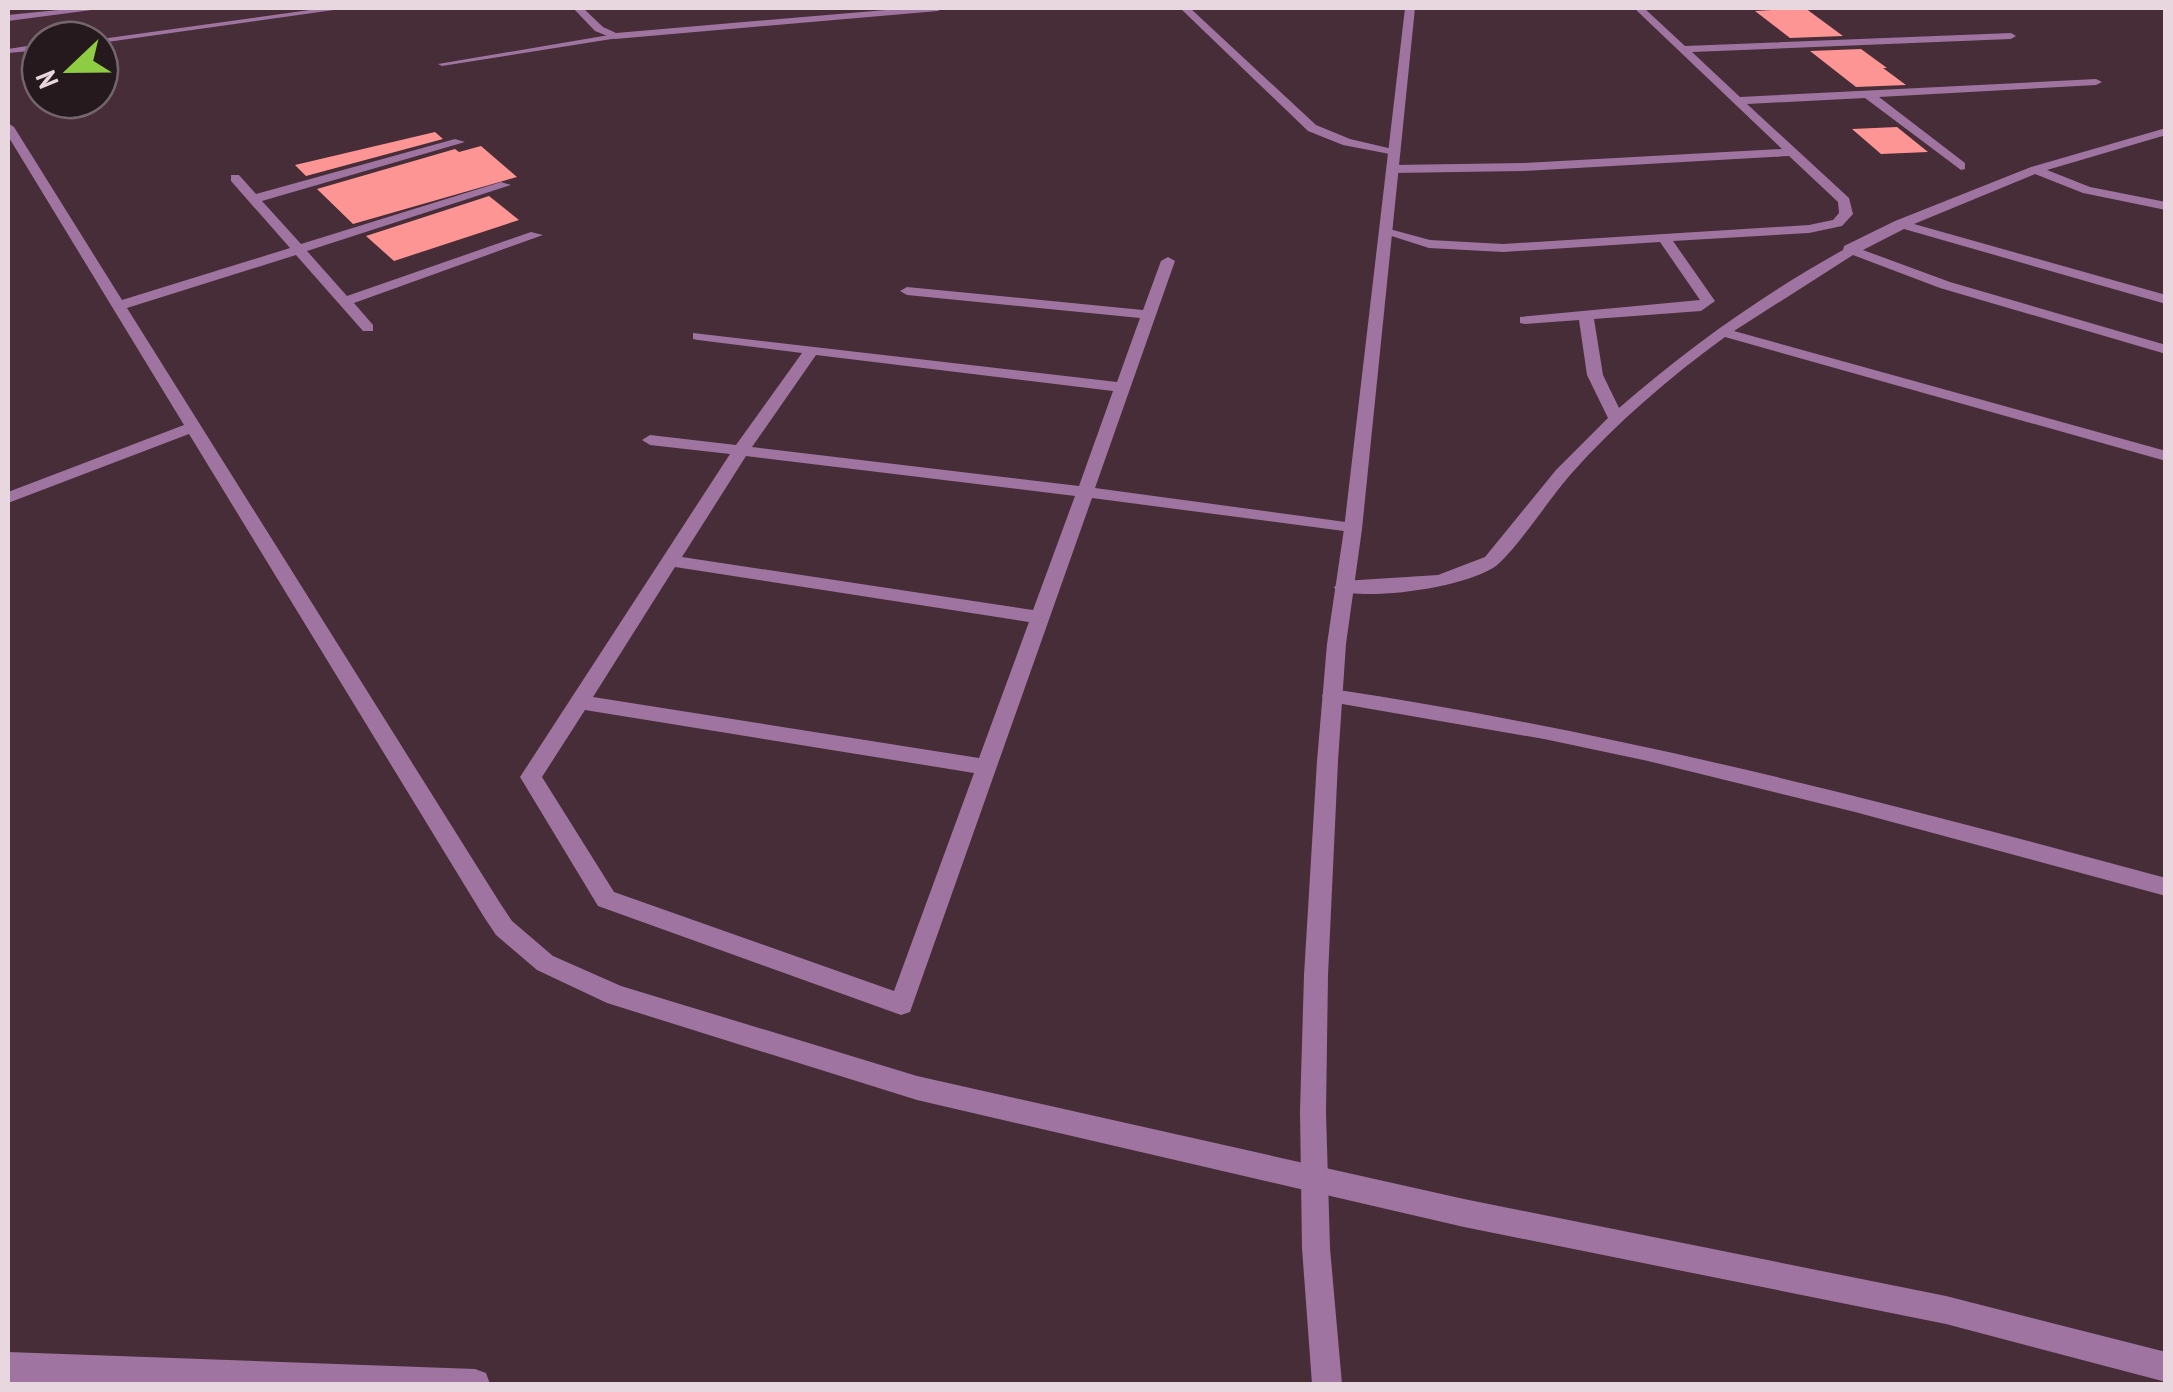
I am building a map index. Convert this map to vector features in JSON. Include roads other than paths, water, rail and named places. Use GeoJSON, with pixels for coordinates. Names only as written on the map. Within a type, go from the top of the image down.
{"type":"FeatureCollection","features":[{"type":"Feature","properties":{"kind":"street"},"geometry":{"type":"LineString","coordinates":[[8,18],[102,8]]}},
{"type":"Feature","properties":{"kind":"street"},"geometry":{"type":"LineString","coordinates":[[120,37],[343,8]]}},
{"type":"Feature","properties":{"kind":"street"},"geometry":{"type":"LineString","coordinates":[[578,8],[614,36],[938,8]]}},
{"type":"Feature","properties":{"kind":"street"},"geometry":{"type":"LineString","coordinates":[[1184,8],[1312,128],[1394,160],[1522,168],[1789,152]]}},
{"type":"Feature","properties":{"kind":"street"},"geometry":{"type":"LineString","coordinates":[[1327,1384],[1312,1178],[1317,930],[1332,696],[1343,587],[1354,529],[1410,8]]}},
{"type":"Feature","properties":{"kind":"street"},"geometry":{"type":"LineString","coordinates":[[1387,230],[1429,244],[1460,247],[1662,238],[1837,223],[1846,214],[1844,201],[1639,8]]}},
{"type":"Feature","properties":{"kind":"street"},"geometry":{"type":"LineString","coordinates":[[1639,8],[1654,8]]}},
{"type":"Feature","properties":{"kind":"street"},"geometry":{"type":"LineString","coordinates":[[1684,49],[2011,36]]}},
{"type":"Feature","properties":{"kind":"street"},"geometry":{"type":"LineString","coordinates":[[11,51],[20,50]]}},
{"type":"Feature","properties":{"kind":"street"},"geometry":{"type":"LineString","coordinates":[[1736,100],[2096,82]]}},
{"type":"Feature","properties":{"kind":"street"},"geometry":{"type":"LineString","coordinates":[[1868,94],[1960,166]]}},
{"type":"Feature","properties":{"kind":"street"},"geometry":{"type":"LineString","coordinates":[[8,127],[492,910],[504,928],[544,964],[616,996],[917,1088],[1312,1178],[1946,1310],[2166,1366]]}},
{"type":"Feature","properties":{"kind":"street"},"geometry":{"type":"LineString","coordinates":[[1343,587],[1432,583],[1465,576],[1491,561],[1556,480],[1616,418],[1768,297],[1849,249],[1959,196],[2140,136],[2166,132]]}},
{"type":"Feature","properties":{"kind":"street"},"geometry":{"type":"LineString","coordinates":[[2140,136],[2166,148]]}},
{"type":"Feature","properties":{"kind":"street"},"geometry":{"type":"LineString","coordinates":[[253,199],[459,142]]}},
{"type":"Feature","properties":{"kind":"street"},"geometry":{"type":"LineString","coordinates":[[2035,170],[2086,190],[2166,206]]}},
{"type":"Feature","properties":{"kind":"street"},"geometry":{"type":"LineString","coordinates":[[236,178],[368,328]]}},
{"type":"Feature","properties":{"kind":"street"},"geometry":{"type":"LineString","coordinates":[[118,306],[504,185]]}},
{"type":"Feature","properties":{"kind":"street"},"geometry":{"type":"LineString","coordinates":[[1900,224],[2166,300]]}},
{"type":"Feature","properties":{"kind":"street"},"geometry":{"type":"LineString","coordinates":[[344,302],[536,236]]}},
{"type":"Feature","properties":{"kind":"street"},"geometry":{"type":"LineString","coordinates":[[1525,320],[1685,310],[1708,300],[1662,238]]}},
{"type":"Feature","properties":{"kind":"street"},"geometry":{"type":"LineString","coordinates":[[1849,249],[1961,290],[2166,350]]}},
{"type":"Feature","properties":{"kind":"street"},"geometry":{"type":"LineString","coordinates":[[812,350],[742,449],[531,777],[606,899],[902,1004],[1168,261]]}},
{"type":"Feature","properties":{"kind":"street"},"geometry":{"type":"LineString","coordinates":[[907,291],[1150,315]]}},
{"type":"Feature","properties":{"kind":"street"},"geometry":{"type":"LineString","coordinates":[[1586,316],[1595,375],[1616,418]]}},
{"type":"Feature","properties":{"kind":"street"},"geometry":{"type":"LineString","coordinates":[[1722,332],[2166,456]]}},
{"type":"Feature","properties":{"kind":"street"},"geometry":{"type":"LineString","coordinates":[[698,336],[1125,388]]}},
{"type":"Feature","properties":{"kind":"street"},"geometry":{"type":"LineString","coordinates":[[8,498],[192,427]]}},
{"type":"Feature","properties":{"kind":"street"},"geometry":{"type":"LineString","coordinates":[[650,440],[1088,492],[1354,529]]}},
{"type":"Feature","properties":{"kind":"street"},"geometry":{"type":"LineString","coordinates":[[672,561],[1042,618]]}},
{"type":"Feature","properties":{"kind":"street"},"geometry":{"type":"LineString","coordinates":[[1332,696],[1571,733],[1832,794],[2166,887]]}},
{"type":"Feature","properties":{"kind":"street"},"geometry":{"type":"LineString","coordinates":[[580,702],[988,767]]}},
{"type":"Feature","properties":{"kind":"street"},"geometry":{"type":"LineString","coordinates":[[8,1367],[475,1384]]}},
{"type":"Feature","properties":{"kind":"lane"},"geometry":{"type":"LineString","coordinates":[[442,64],[614,36]]}}]}
